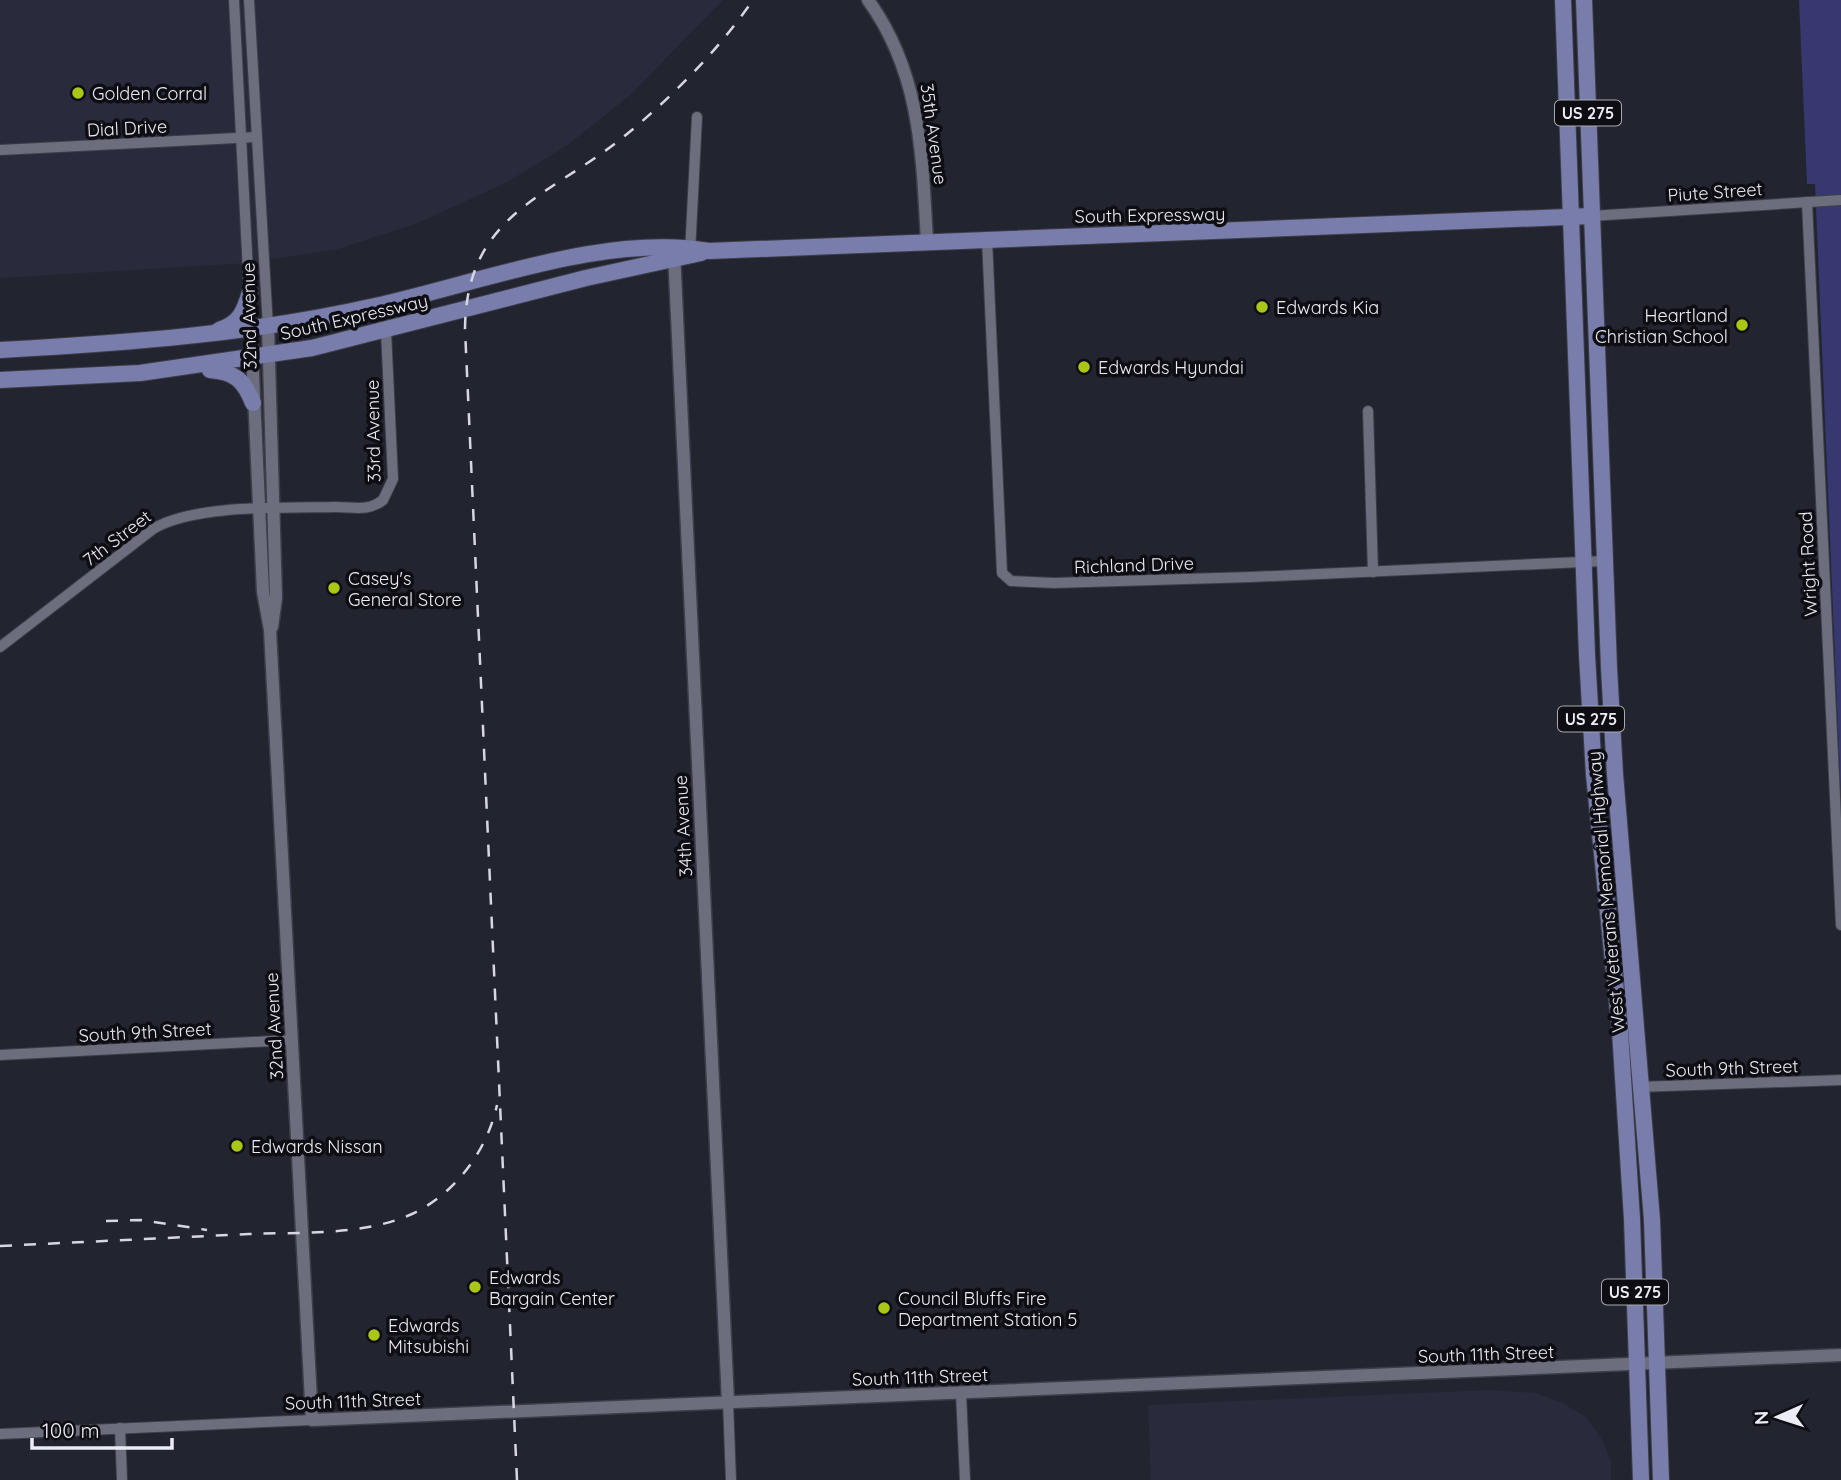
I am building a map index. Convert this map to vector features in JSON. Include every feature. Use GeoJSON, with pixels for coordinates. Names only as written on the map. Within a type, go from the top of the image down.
{"type":"FeatureCollection","features":[{"type":"Feature","properties":{"kind":"main road","name":"US 275"},"geometry":{"type":"LineString","coordinates":[[1563,0],[1570,218]]}},
{"type":"Feature","properties":{"kind":"main road","name":"US 275"},"geometry":{"type":"LineString","coordinates":[[1584,0],[1591,216]]}},
{"type":"Feature","properties":{"kind":"main road","name":"South Expressway"},"geometry":{"type":"LineString","coordinates":[[0,350],[251,330],[375,306],[533,267],[625,250],[682,253],[1591,216]]}},
{"type":"Feature","properties":{"kind":"main road","name":"West Veterans Memorial Highway"},"geometry":{"type":"LineString","coordinates":[[1591,216],[1615,774],[1642,1087],[1658,1365],[1661,1480]]}},
{"type":"Feature","properties":{"kind":"main road","name":"West Veterans Memorial Highway"},"geometry":{"type":"LineString","coordinates":[[1570,218],[1594,775],[1624,1088],[1641,1480]]}},
{"type":"Feature","properties":{"kind":"main road","name":"South Expressway"},"geometry":{"type":"LineString","coordinates":[[0,380],[187,368],[259,358],[386,331],[682,253]]}},
{"type":"Feature","properties":{"kind":"main road"},"geometry":{"type":"LineString","coordinates":[[200,336],[237,322],[250,292]]}},
{"type":"Feature","properties":{"kind":"main road"},"geometry":{"type":"LineString","coordinates":[[187,368],[234,374],[244,383],[253,403]]}},
{"type":"Feature","properties":{"kind":"street","name":"32nd Avenue"},"geometry":{"type":"LineString","coordinates":[[234,0],[251,330],[259,358],[274,510],[276,616],[271,631]]}},
{"type":"Feature","properties":{"kind":"street","name":"32nd Avenue"},"geometry":{"type":"LineString","coordinates":[[249,0],[268,327],[259,358],[253,403],[263,592],[271,631],[312,1420]]}},
{"type":"Feature","properties":{"kind":"street","name":"35th Avenue"},"geometry":{"type":"LineString","coordinates":[[868,0],[901,58],[911,85],[920,137],[927,242]]}},
{"type":"Feature","properties":{"kind":"street"},"geometry":{"type":"LineString","coordinates":[[682,253],[697,117]]}},
{"type":"Feature","properties":{"kind":"street","name":"Dial Drive"},"geometry":{"type":"LineString","coordinates":[[0,150],[256,137]]}},
{"type":"Feature","properties":{"kind":"street","name":"Piute Street"},"geometry":{"type":"LineString","coordinates":[[1591,216],[1841,200]]}},
{"type":"Feature","properties":{"kind":"street","name":"Wright Road"},"geometry":{"type":"LineString","coordinates":[[1807,202],[1841,925]]}},
{"type":"Feature","properties":{"kind":"street","name":"Richland Drive"},"geometry":{"type":"LineString","coordinates":[[987,239],[1002,573],[1006,578],[1023,583],[1054,583],[1604,561]]}},
{"type":"Feature","properties":{"kind":"street","name":"34th Avenue"},"geometry":{"type":"LineString","coordinates":[[682,253],[728,1402]]}},
{"type":"Feature","properties":{"kind":"street","name":"33rd Avenue"},"geometry":{"type":"LineString","coordinates":[[274,510],[362,509],[378,504],[389,493],[393,479],[386,331]]}},
{"type":"Feature","properties":{"kind":"street"},"geometry":{"type":"LineString","coordinates":[[1368,411],[1373,572]]}},
{"type":"Feature","properties":{"kind":"street","name":"7th Street"},"geometry":{"type":"LineString","coordinates":[[0,647],[166,522],[178,517],[274,510]]}},
{"type":"Feature","properties":{"kind":"street","name":"South 9th Street"},"geometry":{"type":"LineString","coordinates":[[0,1055],[292,1040]]}},
{"type":"Feature","properties":{"kind":"street","name":"South 9th Street"},"geometry":{"type":"LineString","coordinates":[[1624,1088],[1841,1080]]}},
{"type":"Feature","properties":{"kind":"street","name":"South 11th Street"},"geometry":{"type":"LineString","coordinates":[[0,1434],[1638,1366],[1841,1355]]}},
{"type":"Feature","properties":{"kind":"street"},"geometry":{"type":"LineString","coordinates":[[961,1393],[965,1480]]}},
{"type":"Feature","properties":{"kind":"street"},"geometry":{"type":"LineString","coordinates":[[728,1402],[731,1480]]}},
{"type":"Feature","properties":{"kind":"street"},"geometry":{"type":"LineString","coordinates":[[120,1428],[122,1480]]}},
{"type":"Feature","properties":{"kind":"shaded area"},"geometry":{"type":"Polygon","coordinates":[[[0,0],[723,0],[629,96],[569,144],[509,181],[418,223],[338,249],[248,263],[0,278],[0,0]]]}},
{"type":"Feature","properties":{"kind":"shaded area"},"geometry":{"type":"Polygon","coordinates":[[[1799,0],[1841,0],[1841,800],[1815,184],[1807,184],[1799,0]]]}},
{"type":"Feature","properties":{"kind":"shaded area"},"geometry":{"type":"Polygon","coordinates":[[[1489,1390],[1535,1393],[1563,1403],[1587,1418],[1603,1441],[1611,1462],[1611,1480],[1151,1480],[1148,1405],[1489,1390]]]}},
{"type":"Feature","properties":{"kind":"railway"},"geometry":{"type":"LineString","coordinates":[[517,1480],[465,329],[469,291],[479,260],[495,235],[515,214],[621,139],[657,108],[692,74],[753,0]]}},
{"type":"Feature","properties":{"kind":"railway"},"geometry":{"type":"LineString","coordinates":[[0,1246],[332,1232],[393,1221],[428,1205],[455,1183],[486,1139],[497,1105]]}},
{"type":"Feature","properties":{"kind":"railway"},"geometry":{"type":"LineString","coordinates":[[106,1221],[141,1220],[207,1230]]}},
{"type":"Feature","properties":{"kind":"place","name":"Golden Corral"},"geometry":{"type":"Point","coordinates":[78,93]}},
{"type":"Feature","properties":{"kind":"place","name":"Edwards Kia"},"geometry":{"type":"Point","coordinates":[1262,307]}},
{"type":"Feature","properties":{"kind":"place","name":"Heartland Christian School"},"geometry":{"type":"Point","coordinates":[1742,325]}},
{"type":"Feature","properties":{"kind":"place","name":"Edwards Hyundai"},"geometry":{"type":"Point","coordinates":[1084,367]}},
{"type":"Feature","properties":{"kind":"place","name":"Casey's General Store"},"geometry":{"type":"Point","coordinates":[334,588]}},
{"type":"Feature","properties":{"kind":"place","name":"Edwards Nissan"},"geometry":{"type":"Point","coordinates":[237,1146]}},
{"type":"Feature","properties":{"kind":"place","name":"Edwards Bargain Center"},"geometry":{"type":"Point","coordinates":[475,1287]}},
{"type":"Feature","properties":{"kind":"place","name":"Council Bluffs Fire Department Station 5"},"geometry":{"type":"Point","coordinates":[884,1308]}},
{"type":"Feature","properties":{"kind":"place","name":"Edwards Mitsubishi"},"geometry":{"type":"Point","coordinates":[374,1335]}}]}
